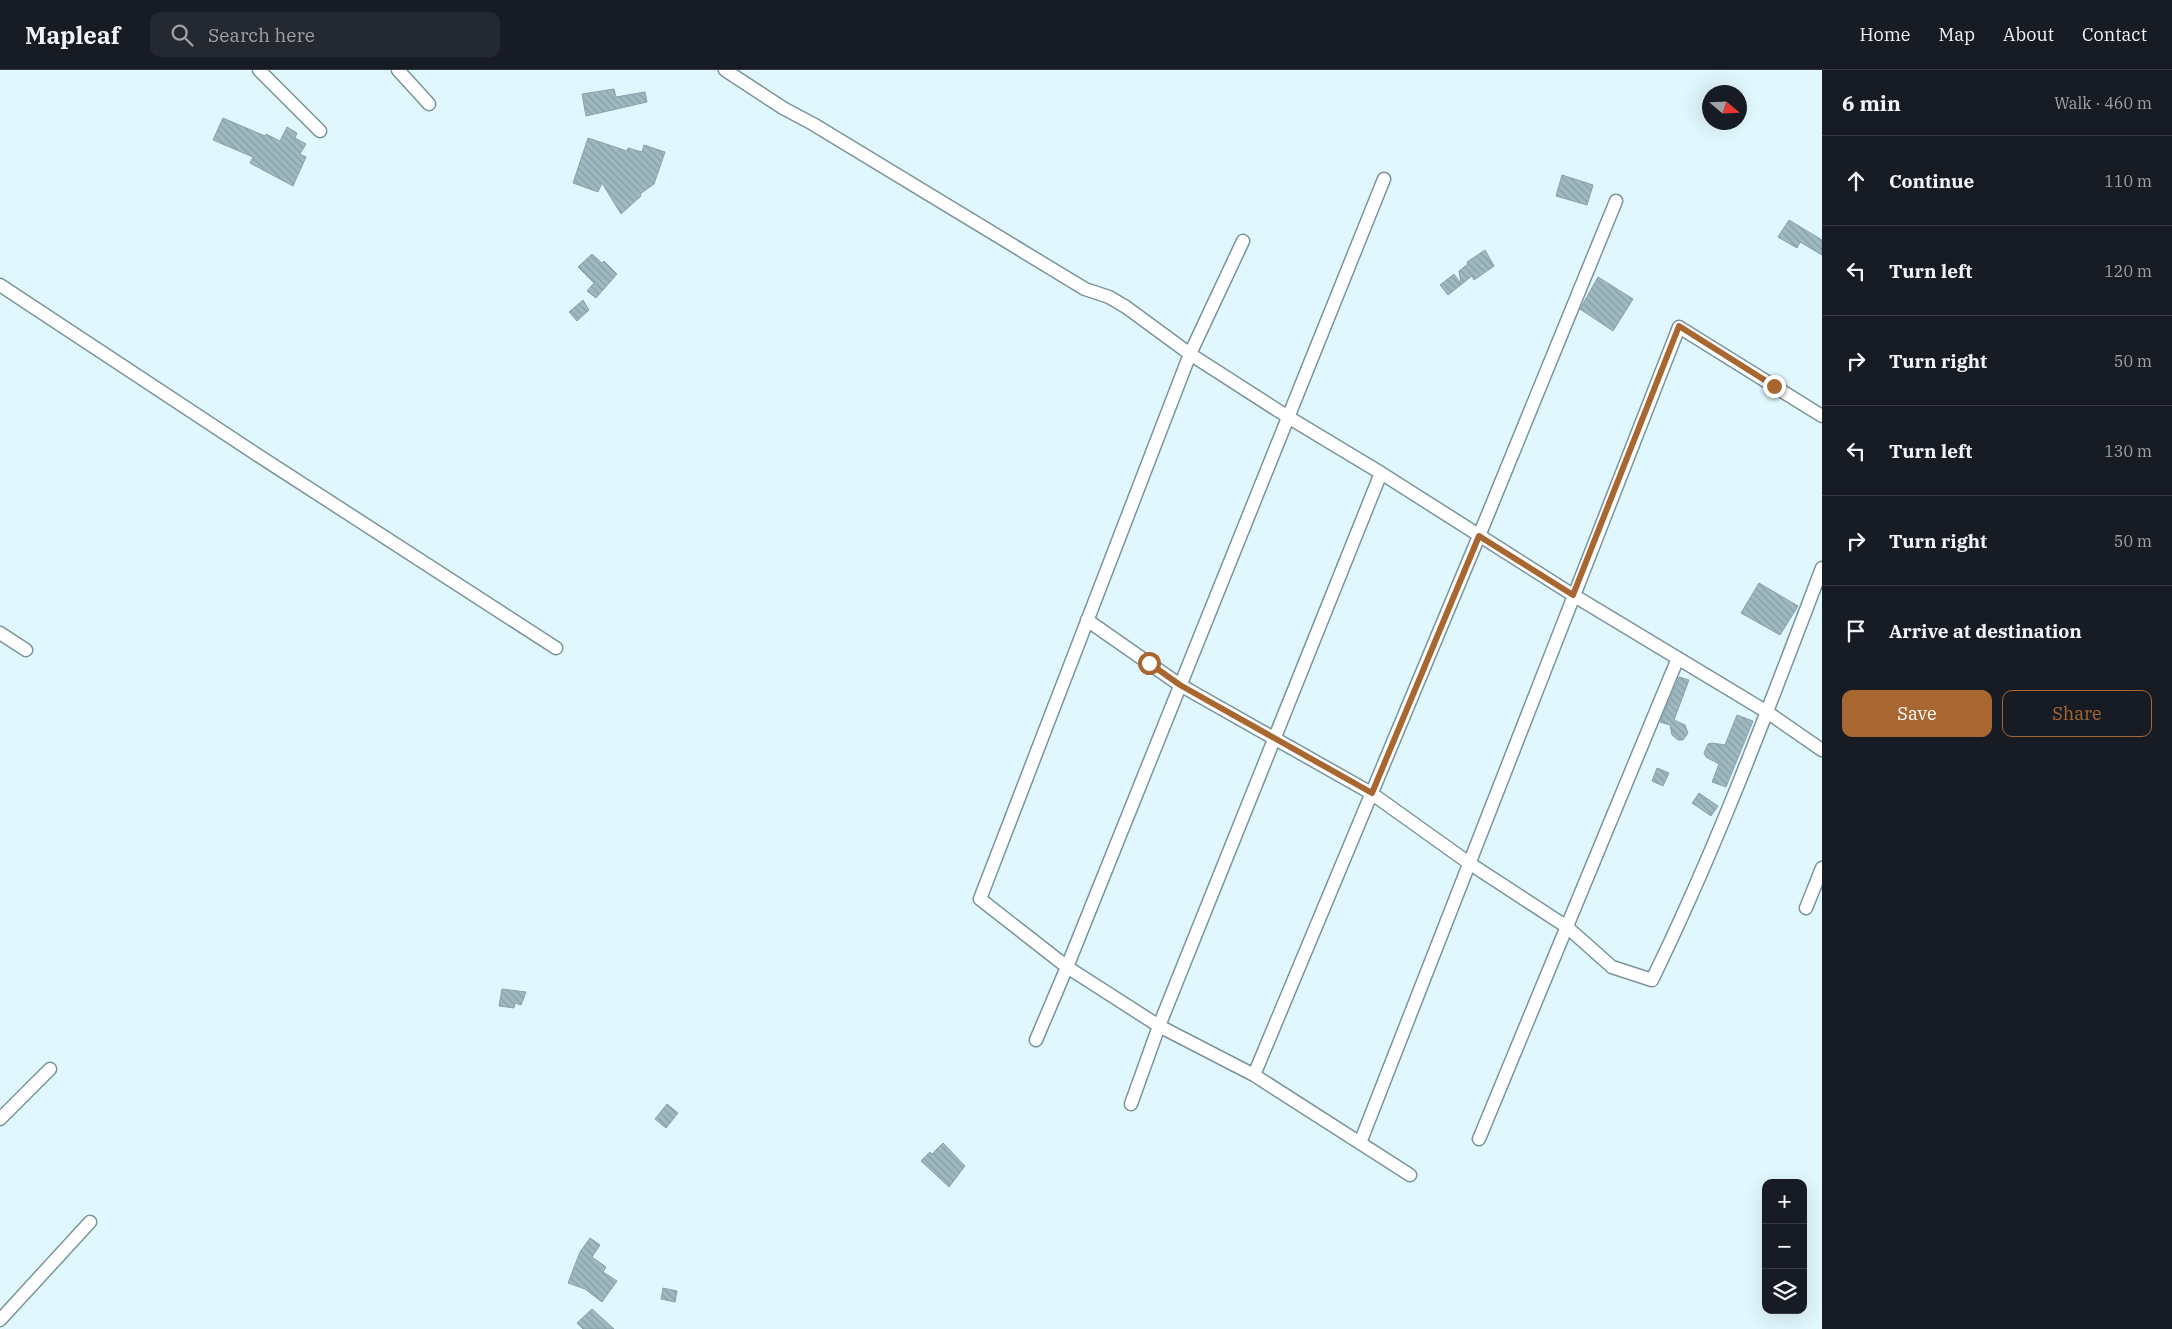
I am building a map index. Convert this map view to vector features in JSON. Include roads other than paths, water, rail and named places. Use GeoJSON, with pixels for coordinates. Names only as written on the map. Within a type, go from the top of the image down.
{"type":"FeatureCollection","features":[{"type":"Feature","properties":{"kind":"street"},"geometry":{"type":"LineString","coordinates":[[259,70],[320,131]]}},
{"type":"Feature","properties":{"kind":"street"},"geometry":{"type":"LineString","coordinates":[[398,70],[429,104]]}},
{"type":"Feature","properties":{"kind":"street"},"geometry":{"type":"LineString","coordinates":[[725,70],[783,108],[813,124],[1085,289],[1109,297],[1190,354],[1288,417],[1381,473],[1573,595],[1767,712],[1822,750]]}},
{"type":"Feature","properties":{"kind":"street"},"geometry":{"type":"LineString","coordinates":[[1036,1040],[1067,968],[1384,179]]}},
{"type":"Feature","properties":{"kind":"street"},"geometry":{"type":"LineString","coordinates":[[1254,1075],[1479,536],[1616,201]]}},
{"type":"Feature","properties":{"kind":"street"},"geometry":{"type":"LineString","coordinates":[[1243,241],[1190,354],[980,899],[1067,968],[1159,1026],[1254,1075],[1410,1175]]}},
{"type":"Feature","properties":{"kind":"street"},"geometry":{"type":"LineString","coordinates":[[0,285],[256,454],[556,648]]}},
{"type":"Feature","properties":{"kind":"street"},"geometry":{"type":"LineString","coordinates":[[1360,1143],[1679,326],[1822,416]]}},
{"type":"Feature","properties":{"kind":"street"},"geometry":{"type":"LineString","coordinates":[[1131,1104],[1159,1026],[1381,473]]}},
{"type":"Feature","properties":{"kind":"street"},"geometry":{"type":"LineString","coordinates":[[1088,620],[1180,685],[1372,793],[1469,863],[1567,927],[1612,966],[1652,980],[1695,889],[1767,712],[1822,568]]}},
{"type":"Feature","properties":{"kind":"street"},"geometry":{"type":"LineString","coordinates":[[0,633],[26,650]]}},
{"type":"Feature","properties":{"kind":"street"},"geometry":{"type":"LineString","coordinates":[[1479,1139],[1678,658]]}},
{"type":"Feature","properties":{"kind":"street"},"geometry":{"type":"LineString","coordinates":[[1806,908],[1822,868]]}},
{"type":"Feature","properties":{"kind":"street"},"geometry":{"type":"LineString","coordinates":[[0,1119],[50,1069]]}},
{"type":"Feature","properties":{"kind":"street"},"geometry":{"type":"LineString","coordinates":[[0,1320],[90,1222]]}}]}
